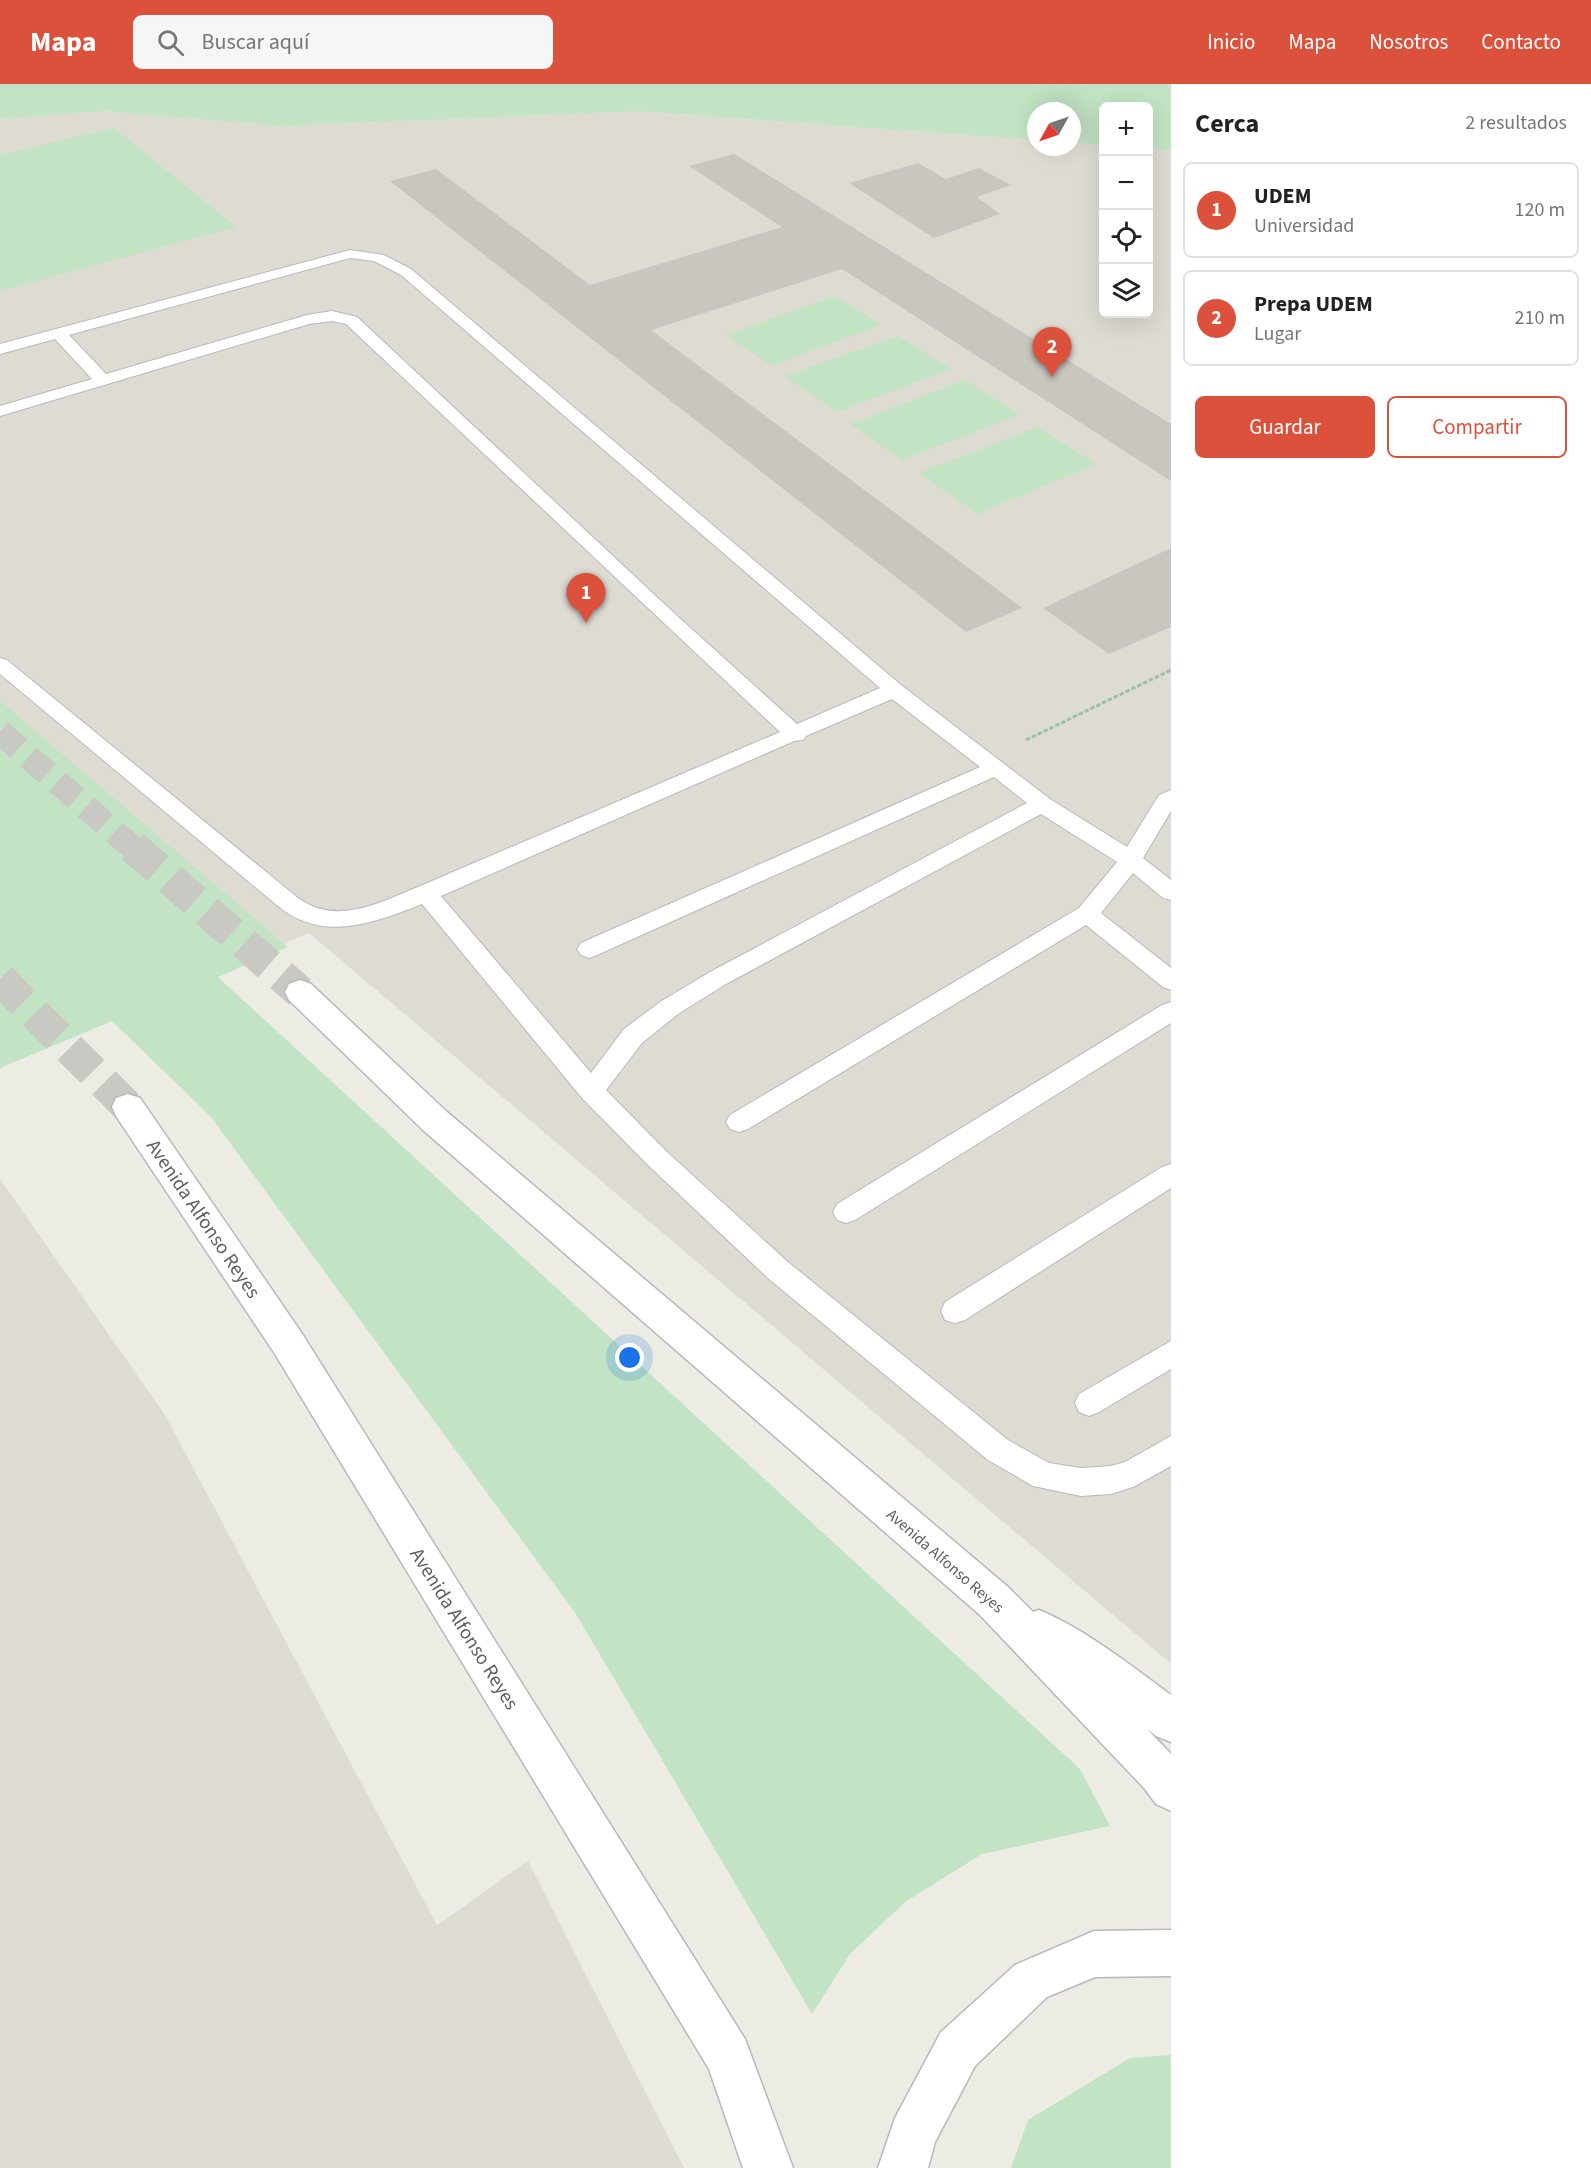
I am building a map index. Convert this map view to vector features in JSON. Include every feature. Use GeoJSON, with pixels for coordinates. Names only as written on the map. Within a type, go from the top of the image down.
{"type":"FeatureCollection","features":[{"type":"Feature","properties":{"kind":"main road","name":"Avenida Alfonso Reyes"},"geometry":{"type":"LineString","coordinates":[[300,992],[444,1129],[994,1601],[1159,1773],[1171,1789]]}},
{"type":"Feature","properties":{"kind":"main road","name":"Avenida Alfonso Reyes"},"geometry":{"type":"LineString","coordinates":[[128,1107],[288,1343],[728,2056],[768,2168]]}},
{"type":"Feature","properties":{"kind":"main road"},"geometry":{"type":"LineString","coordinates":[[994,1601],[1118,1680],[1171,1721]]}},
{"type":"Feature","properties":{"kind":"main road"},"geometry":{"type":"LineString","coordinates":[[903,2168],[912,2135],[958,2049],[1031,1981],[1094,1954],[1171,1953]]}},
{"type":"Feature","properties":{"kind":"lane"},"geometry":{"type":"LineString","coordinates":[[0,349],[350,254],[365,254],[391,262],[406,272],[894,690],[1042,804],[1131,860],[1171,892]]}},
{"type":"Feature","properties":{"kind":"lane"},"geometry":{"type":"LineString","coordinates":[[0,411],[307,320],[332,316],[351,320],[796,735]]}},
{"type":"Feature","properties":{"kind":"lane"},"geometry":{"type":"LineString","coordinates":[[58,333],[103,381]]}},
{"type":"Feature","properties":{"kind":"lane"},"geometry":{"type":"LineString","coordinates":[[0,664],[303,912],[324,919],[355,920],[426,893],[796,735],[894,690]]}},
{"type":"Feature","properties":{"kind":"lane"},"geometry":{"type":"LineString","coordinates":[[589,950],[990,764]]}},
{"type":"Feature","properties":{"kind":"lane"},"geometry":{"type":"LineString","coordinates":[[739,1122],[1087,914],[1131,860],[1170,799]]}},
{"type":"Feature","properties":{"kind":"lane"},"geometry":{"type":"LineString","coordinates":[[591,1091],[633,1036],[669,1008],[718,978],[1042,804]]}},
{"type":"Feature","properties":{"kind":"lane"},"geometry":{"type":"LineString","coordinates":[[426,893],[591,1091],[658,1159],[779,1271],[998,1450],[1044,1476],[1081,1482],[1111,1480],[1133,1473],[1171,1450]]}},
{"type":"Feature","properties":{"kind":"lane"},"geometry":{"type":"LineString","coordinates":[[1087,914],[1171,981]]}},
{"type":"Feature","properties":{"kind":"lane"},"geometry":{"type":"LineString","coordinates":[[846,1212],[1171,1011]]}},
{"type":"Feature","properties":{"kind":"lane"},"geometry":{"type":"LineString","coordinates":[[955,1311],[1171,1175]]}},
{"type":"Feature","properties":{"kind":"lane"},"geometry":{"type":"LineString","coordinates":[[1089,1403],[1171,1354]]}},
{"type":"Feature","properties":{"kind":"path"},"geometry":{"type":"LineString","coordinates":[[990,764],[1171,670]]}},
{"type":"Feature","properties":{"kind":"shaded area"},"geometry":{"type":"Polygon","coordinates":[[[101,111],[283,126],[638,111],[1027,139],[1027,156],[1081,156],[1081,144],[1099,145],[1099,318],[1153,318],[1153,148],[1171,150],[1171,1664],[309,933],[0,1068],[0,119],[101,111]]]}},
{"type":"Feature","properties":{"kind":"shaded area"},"geometry":{"type":"Polygon","coordinates":[[[0,1179],[165,1415],[437,1925],[528,1861],[684,2168],[0,2168],[0,1179]]]}},
{"type":"Feature","properties":{"kind":"green space"},"geometry":{"type":"Polygon","coordinates":[[[0,84],[1171,84],[1171,150],[1153,148],[1153,102],[1099,102],[1099,145],[1081,144],[1081,102],[1027,102],[1027,139],[638,111],[283,126],[101,111],[0,119],[0,84]]]}},
{"type":"Feature","properties":{"kind":"green space"},"geometry":{"type":"Polygon","coordinates":[[[114,128],[236,227],[0,291],[0,155],[114,128]]]}},
{"type":"Feature","properties":{"kind":"green space"},"geometry":{"type":"Polygon","coordinates":[[[835,296],[881,325],[772,366],[726,335],[835,296]]]}},
{"type":"Feature","properties":{"kind":"green space"},"geometry":{"type":"Polygon","coordinates":[[[898,336],[951,369],[837,412],[785,376],[898,336]]]}},
{"type":"Feature","properties":{"kind":"green space"},"geometry":{"type":"Polygon","coordinates":[[[965,380],[1019,415],[902,460],[850,424],[965,380]]]}},
{"type":"Feature","properties":{"kind":"green space"},"geometry":{"type":"Polygon","coordinates":[[[1037,427],[1096,464],[978,514],[919,473],[1037,427]]]}},
{"type":"Feature","properties":{"kind":"green space"},"geometry":{"type":"Polygon","coordinates":[[[0,701],[288,947],[218,977],[1080,1769],[1110,1826],[982,1854],[905,1902],[850,1954],[812,2014],[576,1614],[211,1117],[112,1021],[0,1068],[0,701]]]}},
{"type":"Feature","properties":{"kind":"green space"},"geometry":{"type":"Polygon","coordinates":[[[1171,2055],[1171,2168],[1011,2168],[1028,2120],[1130,2058],[1171,2055]]]}},
{"type":"Feature","properties":{"kind":"building"},"geometry":{"type":"Polygon","coordinates":[[[734,154],[1171,424],[1171,481],[842,269],[651,330],[1022,608],[966,632],[390,181],[436,169],[590,285],[782,227],[689,166],[734,154]]]}},
{"type":"Feature","properties":{"kind":"building"},"geometry":{"type":"Polygon","coordinates":[[[918,163],[946,179],[979,168],[1011,185],[977,197],[1000,214],[934,238],[849,183],[918,163]]]}},
{"type":"Feature","properties":{"kind":"building"},"geometry":{"type":"Polygon","coordinates":[[[1171,548],[1171,627],[1109,654],[1043,608],[1171,548]]]}},
{"type":"Feature","properties":{"kind":"tunnel"},"geometry":{"type":"LineString","coordinates":[[0,732],[134,849]]}},
{"type":"Feature","properties":{"kind":"tunnel"},"geometry":{"type":"LineString","coordinates":[[133,847],[300,992]]}},
{"type":"Feature","properties":{"kind":"tunnel"},"geometry":{"type":"LineString","coordinates":[[0,979],[128,1107]]}},
{"type":"Feature","properties":{"kind":"place","name":"Prepa UDEM"},"geometry":{"type":"Point","coordinates":[1052,377]}},
{"type":"Feature","properties":{"kind":"place","name":"UDEM"},"geometry":{"type":"Point","coordinates":[586,623]}}]}
